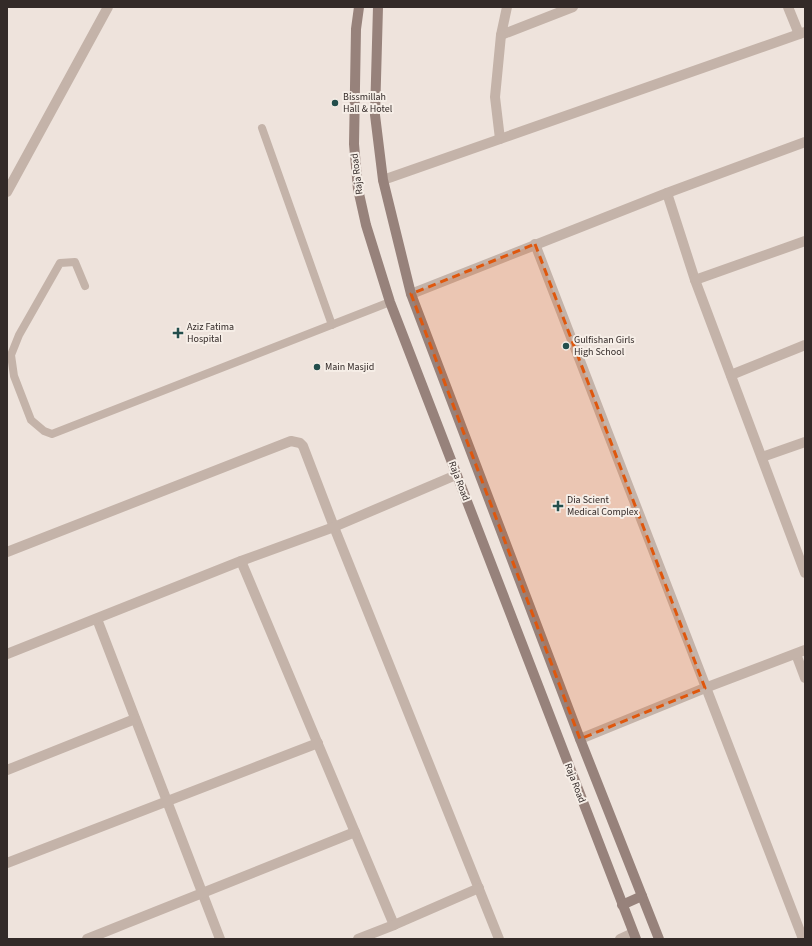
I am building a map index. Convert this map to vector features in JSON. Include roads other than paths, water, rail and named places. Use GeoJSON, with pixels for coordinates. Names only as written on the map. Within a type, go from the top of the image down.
{"type":"FeatureCollection","features":[{"type":"Feature","properties":{"kind":"street"},"geometry":{"type":"LineString","coordinates":[[7,192],[108,7]]}},
{"type":"Feature","properties":{"kind":"street","name":"Raja Road"},"geometry":{"type":"LineString","coordinates":[[359,7],[356,29],[354,144],[357,181],[366,225],[390,302],[634,936]]}},
{"type":"Feature","properties":{"kind":"street","name":"Raja Road"},"geometry":{"type":"LineString","coordinates":[[378,7],[374,115],[383,180],[411,294],[580,739],[659,939]]}},
{"type":"Feature","properties":{"kind":"street"},"geometry":{"type":"LineString","coordinates":[[500,139],[495,97],[501,35],[507,7]]}},
{"type":"Feature","properties":{"kind":"street"},"geometry":{"type":"LineString","coordinates":[[501,35],[573,7]]}},
{"type":"Feature","properties":{"kind":"street"},"geometry":{"type":"LineString","coordinates":[[383,180],[802,33],[788,7]]}},
{"type":"Feature","properties":{"kind":"street"},"geometry":{"type":"LineString","coordinates":[[411,294],[667,193],[805,142]]}},
{"type":"Feature","properties":{"kind":"street"},"geometry":{"type":"LineString","coordinates":[[667,193],[695,280],[762,457],[802,553],[805,572]]}},
{"type":"Feature","properties":{"kind":"street"},"geometry":{"type":"LineString","coordinates":[[695,280],[805,241]]}},
{"type":"Feature","properties":{"kind":"street"},"geometry":{"type":"LineString","coordinates":[[535,244],[803,939]]}},
{"type":"Feature","properties":{"kind":"street"},"geometry":{"type":"LineString","coordinates":[[731,375],[805,345]]}},
{"type":"Feature","properties":{"kind":"street"},"geometry":{"type":"LineString","coordinates":[[7,552],[291,442],[300,443],[303,446],[499,939]]}},
{"type":"Feature","properties":{"kind":"street"},"geometry":{"type":"LineString","coordinates":[[762,457],[805,442]]}},
{"type":"Feature","properties":{"kind":"street"},"geometry":{"type":"LineString","coordinates":[[7,654],[242,561],[334,527],[456,475]]}},
{"type":"Feature","properties":{"kind":"street"},"geometry":{"type":"LineString","coordinates":[[242,561],[394,925]]}},
{"type":"Feature","properties":{"kind":"street"},"geometry":{"type":"LineString","coordinates":[[97,619],[220,939]]}},
{"type":"Feature","properties":{"kind":"street"},"geometry":{"type":"LineString","coordinates":[[580,739],[705,688],[800,652],[805,678]]}},
{"type":"Feature","properties":{"kind":"street"},"geometry":{"type":"LineString","coordinates":[[7,770],[135,719]]}},
{"type":"Feature","properties":{"kind":"street"},"geometry":{"type":"LineString","coordinates":[[7,863],[318,743]]}},
{"type":"Feature","properties":{"kind":"street"},"geometry":{"type":"LineString","coordinates":[[87,939],[355,832]]}},
{"type":"Feature","properties":{"kind":"street"},"geometry":{"type":"LineString","coordinates":[[358,939],[479,888]]}},
{"type":"Feature","properties":{"kind":"street"},"geometry":{"type":"LineString","coordinates":[[622,905],[642,896]]}},
{"type":"Feature","properties":{"kind":"street"},"geometry":{"type":"LineString","coordinates":[[620,939],[634,936]]}},
{"type":"Feature","properties":{"kind":"lane"},"geometry":{"type":"LineString","coordinates":[[262,128],[332,325]]}},
{"type":"Feature","properties":{"kind":"lane"},"geometry":{"type":"LineString","coordinates":[[85,286],[75,262],[60,263],[19,335],[11,355],[14,376],[31,420],[44,431],[52,434],[390,302]]}},
{"type":"Feature","properties":{"kind":"place","name":"Bissmillah Hall & Hotel"},"geometry":{"type":"Point","coordinates":[335,103]}},
{"type":"Feature","properties":{"kind":"place","name":"Aziz Fatima Hospital"},"geometry":{"type":"Point","coordinates":[178,333]}},
{"type":"Feature","properties":{"kind":"place","name":"Gulfishan Girls High School"},"geometry":{"type":"Point","coordinates":[566,346]}},
{"type":"Feature","properties":{"kind":"place","name":"Main Masjid"},"geometry":{"type":"Point","coordinates":[317,367]}},
{"type":"Feature","properties":{"kind":"place","name":"Dia Scient Medical Complex"},"geometry":{"type":"Point","coordinates":[558,506]}}]}
